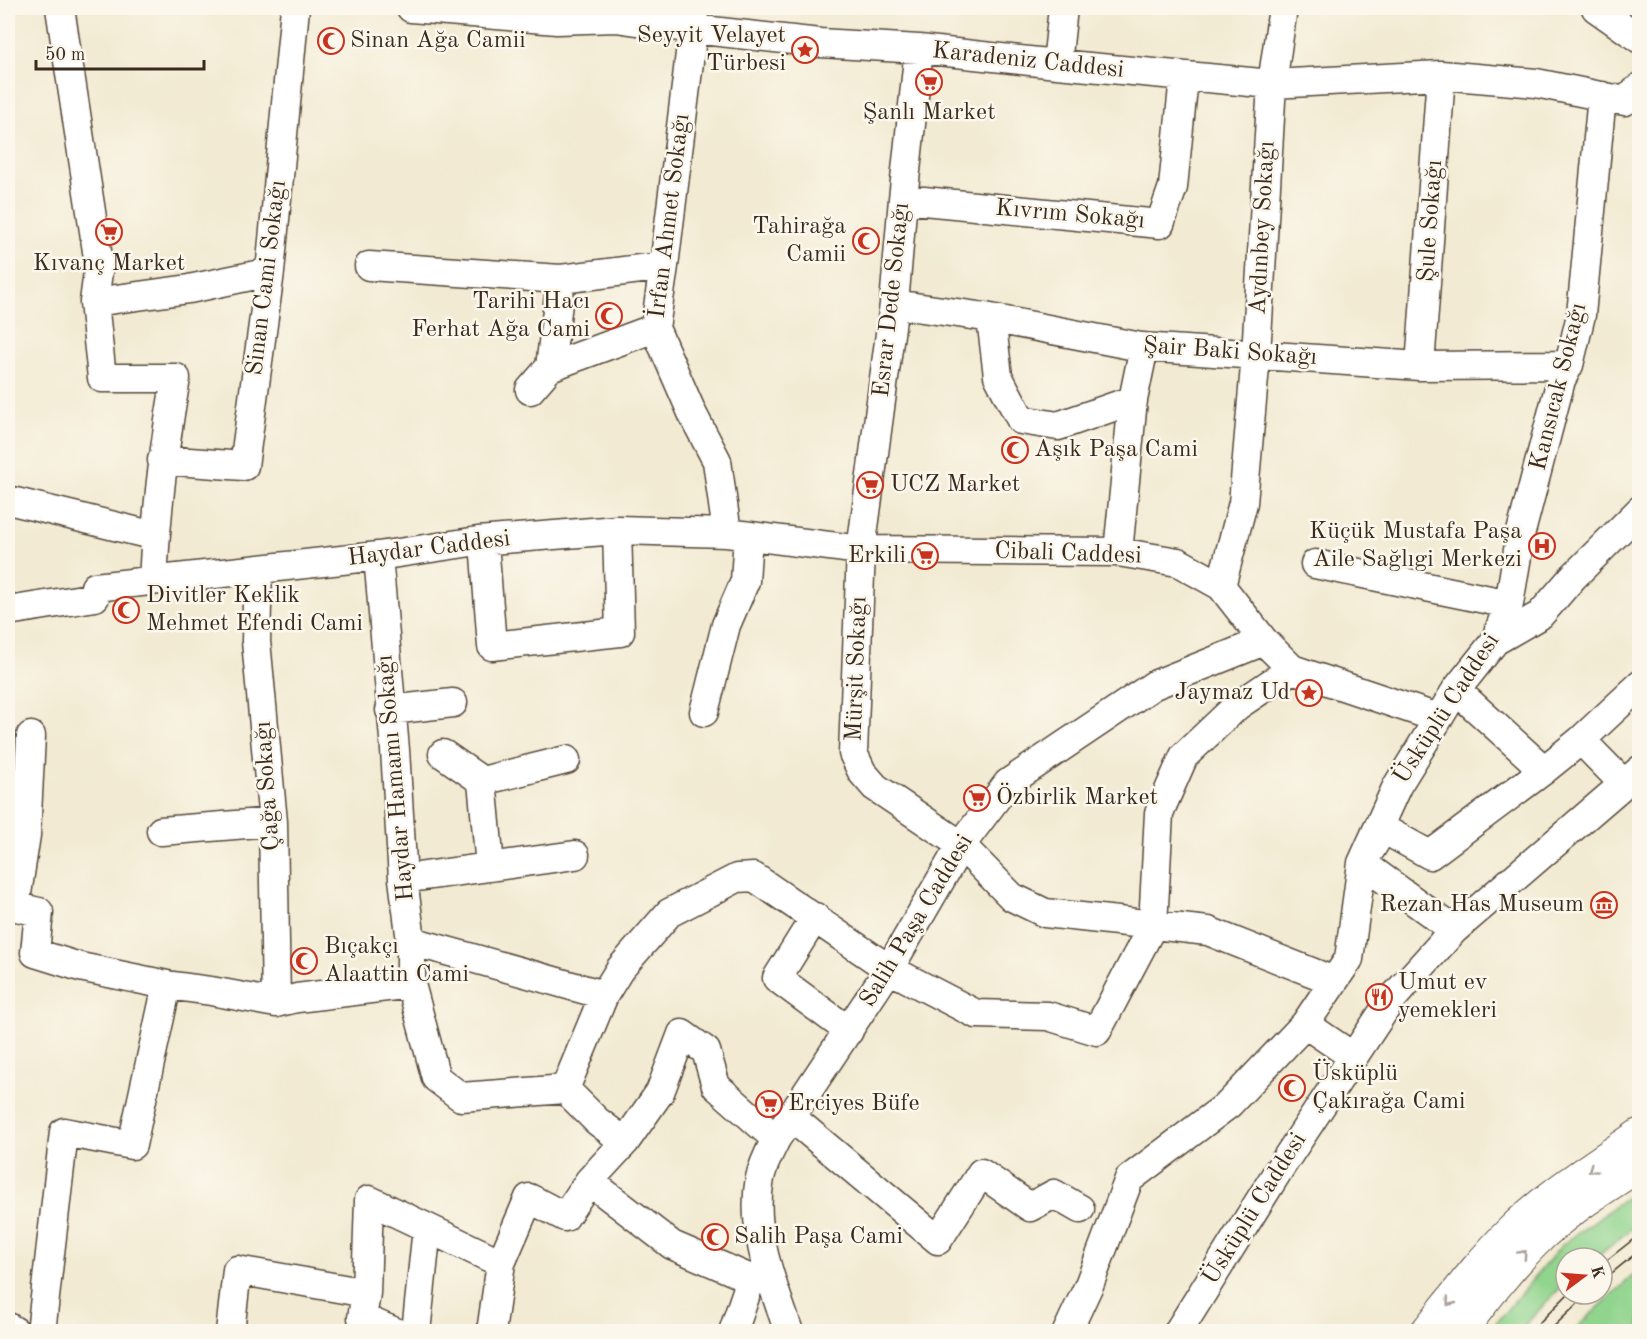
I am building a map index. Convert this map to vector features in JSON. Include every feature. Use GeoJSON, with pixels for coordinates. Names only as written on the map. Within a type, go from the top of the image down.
{"type":"FeatureCollection","features":[{"type":"Feature","properties":{"kind":"main road"},"geometry":{"type":"LineString","coordinates":[[1427,1332],[1483,1262],[1512,1231],[1551,1198],[1640,1136]]}},
{"type":"Feature","properties":{"kind":"main road"},"geometry":{"type":"LineString","coordinates":[[1459,1332],[1534,1242],[1589,1199],[1640,1164]]}},
{"type":"Feature","properties":{"kind":"street"},"geometry":{"type":"LineString","coordinates":[[60,8],[99,264],[94,302],[102,378],[176,378],[162,460],[153,581]]}},
{"type":"Feature","properties":{"kind":"street","name":"Sinan Cami Sokağı"},"geometry":{"type":"LineString","coordinates":[[162,460],[244,466],[270,272],[295,8]]}},
{"type":"Feature","properties":{"kind":"street","name":"Karadeniz Caddesi"},"geometry":{"type":"LineString","coordinates":[[411,8],[616,18],[693,18],[820,43],[919,49],[1272,84],[1441,75],[1536,83],[1625,101],[1640,87]]}},
{"type":"Feature","properties":{"kind":"street"},"geometry":{"type":"LineString","coordinates":[[1057,64],[1063,8]]}},
{"type":"Feature","properties":{"kind":"street","name":"Aydınbey Sokağı"},"geometry":{"type":"LineString","coordinates":[[1221,586],[1243,503],[1256,355],[1272,84],[1282,8]]}},
{"type":"Feature","properties":{"kind":"street"},"geometry":{"type":"LineString","coordinates":[[1596,8],[1640,39]]}},
{"type":"Feature","properties":{"kind":"street","name":"İrfan Ahmet Sokağı"},"geometry":{"type":"LineString","coordinates":[[693,18],[655,328],[693,415],[717,461],[737,535],[745,581],[726,625],[704,712]]}},
{"type":"Feature","properties":{"kind":"street","name":"Esrar Dede Sokağı"},"geometry":{"type":"LineString","coordinates":[[861,550],[894,304],[919,49]]}},
{"type":"Feature","properties":{"kind":"street","name":"Şule Sokağı"},"geometry":{"type":"LineString","coordinates":[[1420,366],[1441,75]]}},
{"type":"Feature","properties":{"kind":"street","name":"Kıvrım Sokağı"},"geometry":{"type":"LineString","coordinates":[[903,199],[1160,224],[1173,187],[1185,77]]}},
{"type":"Feature","properties":{"kind":"street","name":"Kansıcak Sokağı"},"geometry":{"type":"LineString","coordinates":[[1509,604],[1521,532],[1561,380],[1569,365],[1581,315],[1602,96]]}},
{"type":"Feature","properties":{"kind":"street"},"geometry":{"type":"LineString","coordinates":[[369,266],[561,279],[664,266]]}},
{"type":"Feature","properties":{"kind":"street"},"geometry":{"type":"LineString","coordinates":[[94,302],[189,289],[270,272]]}},
{"type":"Feature","properties":{"kind":"street"},"geometry":{"type":"LineString","coordinates":[[550,367],[561,279]]}},
{"type":"Feature","properties":{"kind":"street","name":"Şair Baki Sokağı"},"geometry":{"type":"LineString","coordinates":[[894,304],[991,318],[1144,347],[1420,366],[1569,365]]}},
{"type":"Feature","properties":{"kind":"street"},"geometry":{"type":"LineString","coordinates":[[991,318],[998,376],[1021,420],[1058,426],[1133,400]]}},
{"type":"Feature","properties":{"kind":"street"},"geometry":{"type":"LineString","coordinates":[[530,390],[550,367],[655,328]]}},
{"type":"Feature","properties":{"kind":"street"},"geometry":{"type":"LineString","coordinates":[[1118,552],[1133,400],[1144,347]]}},
{"type":"Feature","properties":{"kind":"street"},"geometry":{"type":"LineString","coordinates":[[8,500],[155,536]]}},
{"type":"Feature","properties":{"kind":"street"},"geometry":{"type":"LineString","coordinates":[[1495,641],[1540,615],[1573,577],[1640,510]]}},
{"type":"Feature","properties":{"kind":"street"},"geometry":{"type":"LineString","coordinates":[[484,542],[492,646],[620,632],[617,530]]}},
{"type":"Feature","properties":{"kind":"street","name":"Haydar Caddesi"},"geometry":{"type":"LineString","coordinates":[[8,611],[95,597],[95,587],[484,542],[617,530],[737,535],[861,550]]}},
{"type":"Feature","properties":{"kind":"street","name":"Cibali Caddesi"},"geometry":{"type":"LineString","coordinates":[[861,550],[1118,552],[1178,562],[1221,586],[1264,641],[1292,669],[1438,718]]}},
{"type":"Feature","properties":{"kind":"street","name":"Mürşit Sokağı"},"geometry":{"type":"LineString","coordinates":[[861,550],[853,753],[862,772],[875,787],[961,845],[1012,897],[1046,913],[1208,931],[1334,981]]}},
{"type":"Feature","properties":{"kind":"street","name":"Haydar Hamamı Sokağı"},"geometry":{"type":"LineString","coordinates":[[378,556],[403,879],[411,941],[411,984],[436,1078],[460,1097],[565,1089]]}},
{"type":"Feature","properties":{"kind":"street"},"geometry":{"type":"LineString","coordinates":[[1315,564],[1509,604]]}},
{"type":"Feature","properties":{"kind":"street","name":"Çağa Sokağı"},"geometry":{"type":"LineString","coordinates":[[258,569],[256,641],[273,822],[276,1003]]}},
{"type":"Feature","properties":{"kind":"street","name":"Üsküplü Caddesi"},"geometry":{"type":"LineString","coordinates":[[1067,1332],[1089,1285],[1129,1179],[1229,1104],[1305,1024],[1349,959],[1362,863],[1397,786],[1456,690],[1495,641],[1509,604]]}},
{"type":"Feature","properties":{"kind":"street","name":"Salih Paşa Caddesi"},"geometry":{"type":"LineString","coordinates":[[789,1332],[760,1276],[757,1221],[760,1177],[784,1128],[889,969],[961,845],[1008,783],[1154,684],[1264,641]]}},
{"type":"Feature","properties":{"kind":"street"},"geometry":{"type":"LineString","coordinates":[[625,1142],[597,1121],[565,1089],[604,995],[620,969],[669,913],[737,878],[754,877],[889,969],[976,1014],[1048,1016],[1097,1031],[1153,925],[1159,813],[1184,756],[1237,706],[1292,669]]}},
{"type":"Feature","properties":{"kind":"street"},"geometry":{"type":"LineString","coordinates":[[1454,930],[1362,863],[1383,828],[1430,855],[1545,770],[1640,685]]}},
{"type":"Feature","properties":{"kind":"street"},"geometry":{"type":"LineString","coordinates":[[1456,690],[1545,770]]}},
{"type":"Feature","properties":{"kind":"street"},"geometry":{"type":"LineString","coordinates":[[390,711],[453,703]]}},
{"type":"Feature","properties":{"kind":"street"},"geometry":{"type":"LineString","coordinates":[[31,736],[26,835],[11,906],[39,912],[35,953],[80,967],[167,985],[276,1003],[297,998],[411,984]]}},
{"type":"Feature","properties":{"kind":"street"},"geometry":{"type":"LineString","coordinates":[[1581,740],[1632,777]]}},
{"type":"Feature","properties":{"kind":"street"},"geometry":{"type":"LineString","coordinates":[[442,754],[482,781],[566,760]]}},
{"type":"Feature","properties":{"kind":"street","name":"Üsküplü Caddesi"},"geometry":{"type":"LineString","coordinates":[[1178,1332],[1352,1056],[1391,1000],[1454,930],[1632,777]]}},
{"type":"Feature","properties":{"kind":"street"},"geometry":{"type":"LineString","coordinates":[[482,781],[489,866]]}},
{"type":"Feature","properties":{"kind":"street"},"geometry":{"type":"LineString","coordinates":[[161,831],[273,822]]}},
{"type":"Feature","properties":{"kind":"street"},"geometry":{"type":"LineString","coordinates":[[403,879],[576,855]]}},
{"type":"Feature","properties":{"kind":"street"},"geometry":{"type":"LineString","coordinates":[[815,917],[777,978],[849,1031]]}},
{"type":"Feature","properties":{"kind":"street"},"geometry":{"type":"LineString","coordinates":[[411,941],[604,995]]}},
{"type":"Feature","properties":{"kind":"street"},"geometry":{"type":"LineString","coordinates":[[41,1332],[64,1132],[132,1145],[167,985]]}},
{"type":"Feature","properties":{"kind":"street"},"geometry":{"type":"LineString","coordinates":[[1305,1024],[1352,1056]]}},
{"type":"Feature","properties":{"kind":"street"},"geometry":{"type":"LineString","coordinates":[[491,1332],[501,1263],[529,1198],[565,1217],[590,1181],[625,1142],[660,1092],[682,1034],[706,1051],[716,1086],[784,1128],[938,1240],[981,1173],[1030,1207],[1054,1194],[1080,1209]]}},
{"type":"Feature","properties":{"kind":"street"},"geometry":{"type":"LineString","coordinates":[[590,1181],[672,1245],[760,1276],[733,1332]]}},
{"type":"Feature","properties":{"kind":"street"},"geometry":{"type":"LineString","coordinates":[[395,1332],[362,1318],[366,1293],[369,1200],[501,1263]]}},
{"type":"Feature","properties":{"kind":"street"},"geometry":{"type":"LineString","coordinates":[[416,1332],[427,1227]]}},
{"type":"Feature","properties":{"kind":"street"},"geometry":{"type":"LineString","coordinates":[[230,1332],[237,1270],[366,1293]]}},
{"type":"Feature","properties":{"kind":"street"},"geometry":{"type":"LineString","coordinates":[[8,1327],[16,1332]]}},
{"type":"Feature","properties":{"kind":"green space"},"geometry":{"type":"Polygon","coordinates":[[[1639,1188],[1639,1222],[1610,1246],[1562,1245],[1639,1188]]]}},
{"type":"Feature","properties":{"kind":"green space"},"geometry":{"type":"Polygon","coordinates":[[[1554,1254],[1554,1295],[1519,1331],[1489,1331],[1554,1254]]]}},
{"type":"Feature","properties":{"kind":"green space"},"geometry":{"type":"Polygon","coordinates":[[[1639,1270],[1639,1331],[1573,1331],[1600,1306],[1614,1306],[1614,1293],[1639,1270]]]}},
{"type":"Feature","properties":{"kind":"tram line"},"geometry":{"type":"LineString","coordinates":[[1614,1255],[1640,1234]]}},
{"type":"Feature","properties":{"kind":"tram line"},"geometry":{"type":"LineString","coordinates":[[1614,1271],[1640,1250]]}},
{"type":"Feature","properties":{"kind":"tram line"},"geometry":{"type":"LineString","coordinates":[[1530,1332],[1556,1306]]}},
{"type":"Feature","properties":{"kind":"tram line"},"geometry":{"type":"LineString","coordinates":[[1548,1332],[1575,1306]]}},
{"type":"Feature","properties":{"kind":"place","name":"Sinan Ağa Camii"},"geometry":{"type":"Point","coordinates":[331,41]}},
{"type":"Feature","properties":{"kind":"place","name":"Seyyit Velayet Türbesi"},"geometry":{"type":"Point","coordinates":[805,50]}},
{"type":"Feature","properties":{"kind":"place","name":"Şanlı Market"},"geometry":{"type":"Point","coordinates":[929,82]}},
{"type":"Feature","properties":{"kind":"place","name":"Kıvanç Market"},"geometry":{"type":"Point","coordinates":[109,232]}},
{"type":"Feature","properties":{"kind":"place","name":"Tahirağa Camii"},"geometry":{"type":"Point","coordinates":[866,241]}},
{"type":"Feature","properties":{"kind":"place","name":"Tarihi Hacı Ferhat Ağa Cami"},"geometry":{"type":"Point","coordinates":[609,316]}},
{"type":"Feature","properties":{"kind":"place","name":"Aşık Paşa Cami"},"geometry":{"type":"Point","coordinates":[1015,450]}},
{"type":"Feature","properties":{"kind":"place","name":"UCZ Market"},"geometry":{"type":"Point","coordinates":[870,485]}},
{"type":"Feature","properties":{"kind":"place","name":"Küçük Mustafa Paşa Aile Sağlıgi Merkezi"},"geometry":{"type":"Point","coordinates":[1542,546]}},
{"type":"Feature","properties":{"kind":"place","name":"Erkili"},"geometry":{"type":"Point","coordinates":[925,556]}},
{"type":"Feature","properties":{"kind":"place","name":"Divitler Keklik Mehmet Efendi Cami"},"geometry":{"type":"Point","coordinates":[126,610]}},
{"type":"Feature","properties":{"kind":"place","name":"Jaymaz Ud"},"geometry":{"type":"Point","coordinates":[1309,693]}},
{"type":"Feature","properties":{"kind":"place","name":"Özbirlik Market"},"geometry":{"type":"Point","coordinates":[977,798]}},
{"type":"Feature","properties":{"kind":"place","name":"Rezan Has Museum"},"geometry":{"type":"Point","coordinates":[1604,905]}},
{"type":"Feature","properties":{"kind":"place","name":"Bıçakçı Alaattin Cami"},"geometry":{"type":"Point","coordinates":[304,961]}},
{"type":"Feature","properties":{"kind":"place","name":"Umut ev yemekleri"},"geometry":{"type":"Point","coordinates":[1379,997]}},
{"type":"Feature","properties":{"kind":"place","name":"Üsküplü Çakırağa Cami"},"geometry":{"type":"Point","coordinates":[1292,1088]}},
{"type":"Feature","properties":{"kind":"place","name":"Erciyes Büfe"},"geometry":{"type":"Point","coordinates":[769,1104]}},
{"type":"Feature","properties":{"kind":"place","name":"Salih Paşa Cami"},"geometry":{"type":"Point","coordinates":[715,1237]}}]}
